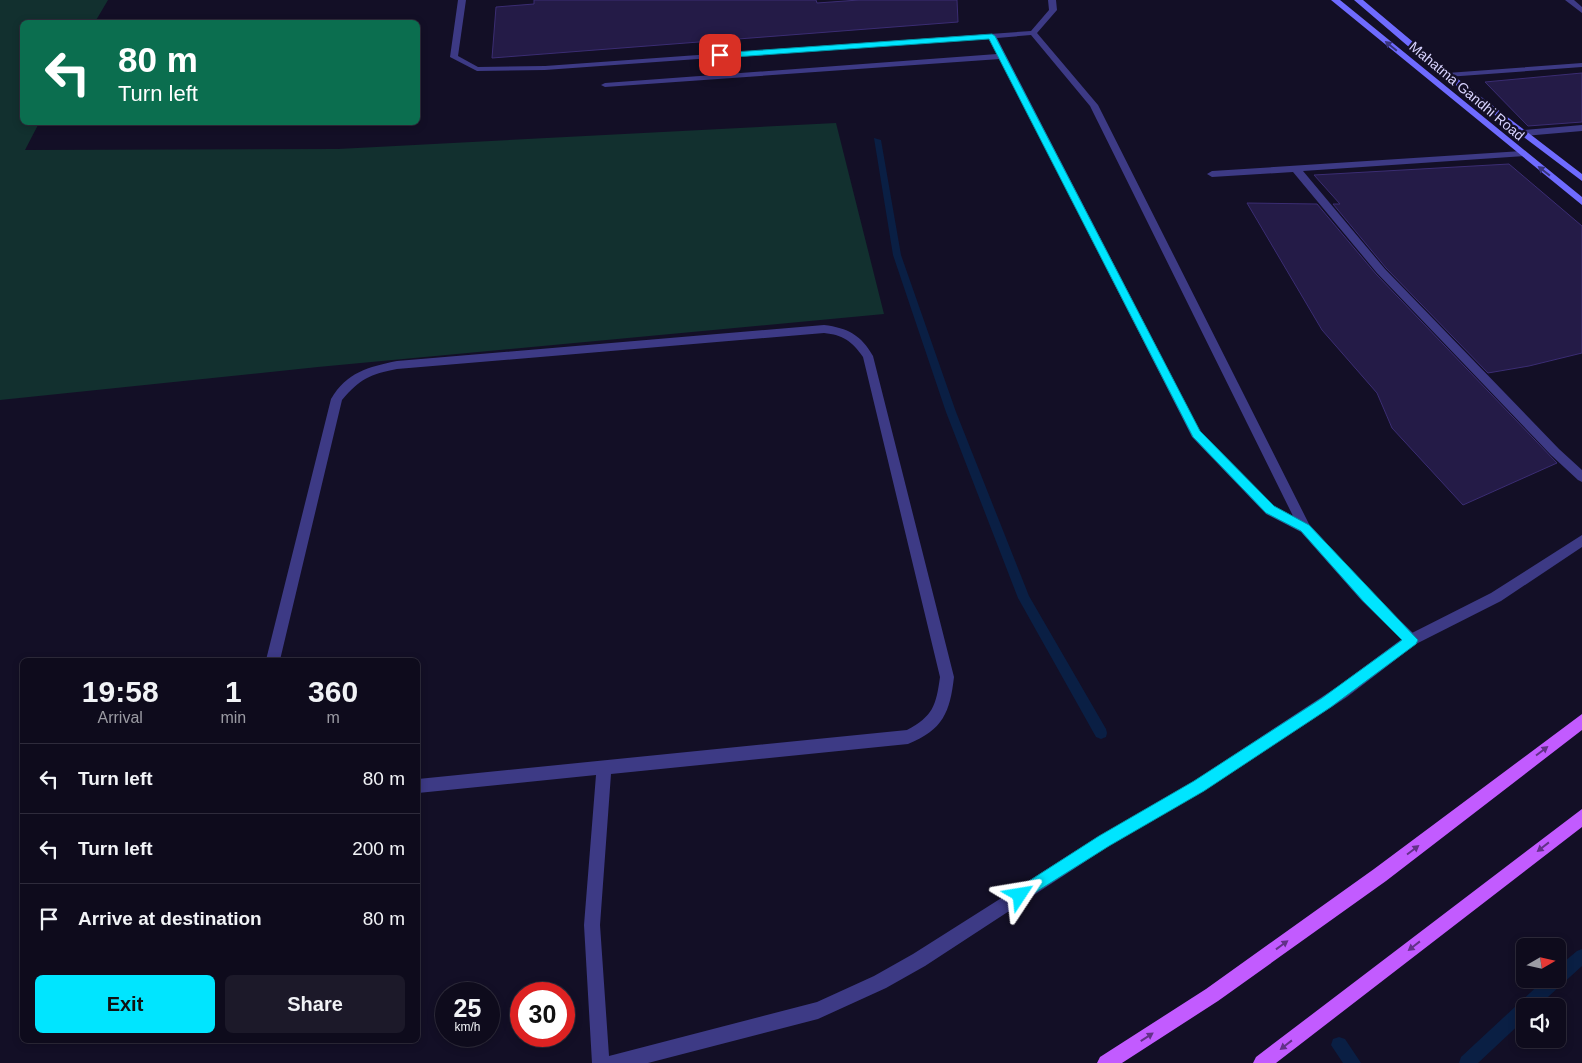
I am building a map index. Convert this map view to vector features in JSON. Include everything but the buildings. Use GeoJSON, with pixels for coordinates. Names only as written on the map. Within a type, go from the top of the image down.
{"type":"FeatureCollection","features":[{"type":"Feature","properties":{"kind":"main road","name":"Mahatma Gandhi Road"},"geometry":{"type":"LineString","coordinates":[[1335,0],[1582,202]]}},
{"type":"Feature","properties":{"kind":"main road","name":"Mahatma Gandhi Road"},"geometry":{"type":"LineString","coordinates":[[1358,0],[1448,75],[1582,178]]}},
{"type":"Feature","properties":{"kind":"main road"},"geometry":{"type":"LineString","coordinates":[[1106,1063],[1212,995],[1380,875],[1582,721]]}},
{"type":"Feature","properties":{"kind":"main road"},"geometry":{"type":"LineString","coordinates":[[1262,1063],[1582,817]]}},
{"type":"Feature","properties":{"kind":"street"},"geometry":{"type":"LineString","coordinates":[[462,0],[454,57],[477,69],[545,68],[1033,33],[1053,10],[1052,0]]}},
{"type":"Feature","properties":{"kind":"street"},"geometry":{"type":"LineString","coordinates":[[1569,0],[1582,11]]}},
{"type":"Feature","properties":{"kind":"street"},"geometry":{"type":"LineString","coordinates":[[1033,33],[1094,106],[1305,528],[1367,597],[1411,640]]}},
{"type":"Feature","properties":{"kind":"street"},"geometry":{"type":"LineString","coordinates":[[992,36],[1196,434],[1270,510],[1305,528]]}},
{"type":"Feature","properties":{"kind":"street"},"geometry":{"type":"LineString","coordinates":[[605,85],[1002,56]]}},
{"type":"Feature","properties":{"kind":"street"},"geometry":{"type":"LineString","coordinates":[[1448,75],[1582,65]]}},
{"type":"Feature","properties":{"kind":"street"},"geometry":{"type":"LineString","coordinates":[[1522,133],[1582,128]]}},
{"type":"Feature","properties":{"kind":"street"},"geometry":{"type":"LineString","coordinates":[[1212,174],[1522,154]]}},
{"type":"Feature","properties":{"kind":"street"},"geometry":{"type":"LineString","coordinates":[[1297,170],[1381,271],[1555,452],[1582,477]]}},
{"type":"Feature","properties":{"kind":"street"},"geometry":{"type":"LineString","coordinates":[[273,658],[337,399],[353,380],[371,370],[397,364],[824,328],[841,330],[856,338],[868,356],[948,677],[944,703],[938,717],[923,730],[908,737],[604,769],[420,786]]}},
{"type":"Feature","properties":{"kind":"street"},"geometry":{"type":"LineString","coordinates":[[614,1063],[818,1010],[880,982],[919,960],[1104,841],[1199,786],[1342,692],[1411,640],[1496,597],[1582,540]]}},
{"type":"Feature","properties":{"kind":"street"},"geometry":{"type":"LineString","coordinates":[[602,1063],[592,925],[604,769]]}},
{"type":"Feature","properties":{"kind":"green space"},"geometry":{"type":"Polygon","coordinates":[[[0,0],[108,0],[96,20],[20,20],[20,125],[38,125],[25,150],[338,149],[836,123],[884,314],[318,367],[0,400],[0,0]]]}},
{"type":"Feature","properties":{"kind":"waterway"},"geometry":{"type":"LineString","coordinates":[[877,140],[897,255],[951,412],[1024,598],[1101,733]]}},
{"type":"Feature","properties":{"kind":"waterway"},"geometry":{"type":"LineString","coordinates":[[1566,970],[1582,956]]}},
{"type":"Feature","properties":{"kind":"waterway"},"geometry":{"type":"LineString","coordinates":[[1536,998],[1546,988]]}},
{"type":"Feature","properties":{"kind":"waterway"},"geometry":{"type":"LineString","coordinates":[[1467,1063],[1516,1017]]}},
{"type":"Feature","properties":{"kind":"waterway"},"geometry":{"type":"LineString","coordinates":[[1339,1045],[1353,1063]]}},
{"type":"Feature","properties":{"kind":"route"},"geometry":{"type":"LineString","coordinates":[[720,55],[992,36],[1196,434],[1270,510],[1305,528],[1367,597],[1411,640],[1342,692],[1199,786],[1104,841],[1020,895]]}}]}
